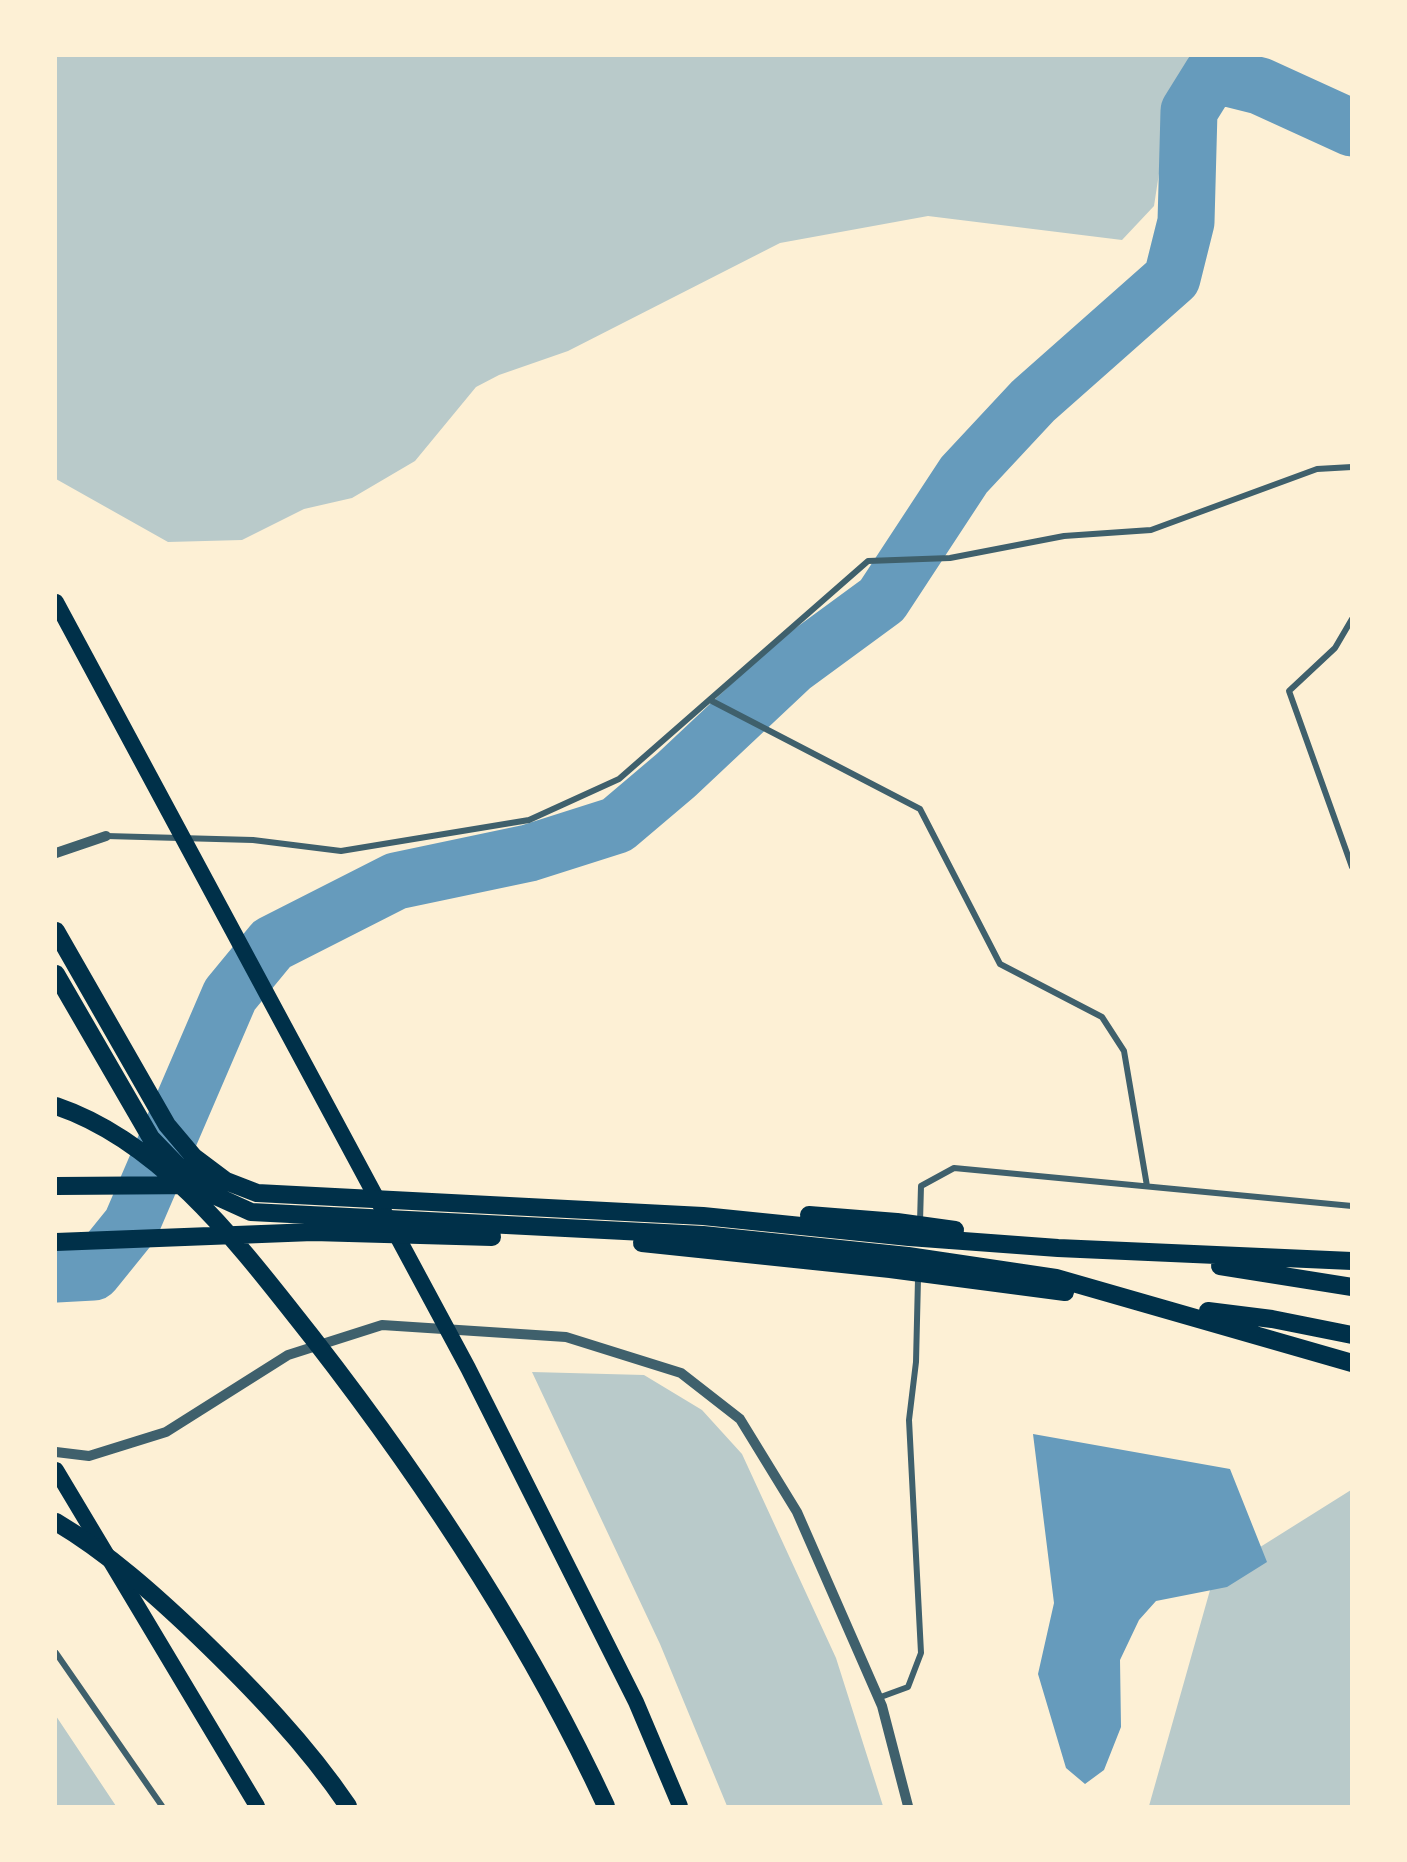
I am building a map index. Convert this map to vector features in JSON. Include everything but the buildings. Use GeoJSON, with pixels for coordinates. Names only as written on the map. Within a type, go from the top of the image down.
{"type":"FeatureCollection","features":[{"type":"Feature","properties":{"kind":"highway"},"geometry":{"type":"LineString","coordinates":[[56,602],[468,1368],[636,1702],[680,1806]]}},
{"type":"Feature","properties":{"kind":"highway"},"geometry":{"type":"LineString","coordinates":[[56,931],[167,1125],[194,1158],[226,1181],[257,1193],[703,1216],[909,1237],[1058,1248],[1352,1261]]}},
{"type":"Feature","properties":{"kind":"highway"},"geometry":{"type":"LineString","coordinates":[[56,974],[151,1138],[182,1170],[218,1197],[251,1212],[703,1235],[908,1256],[1056,1278],[1352,1363]]}},
{"type":"Feature","properties":{"kind":"highway"},"geometry":{"type":"LineString","coordinates":[[56,1106],[81,1115],[145,1156],[200,1202],[260,1271],[363,1404],[508,1619],[606,1806]]}},
{"type":"Feature","properties":{"kind":"highway"},"geometry":{"type":"LineString","coordinates":[[56,1186],[311,1184],[624,1201],[897,1222],[1282,1275],[1352,1287]]}},
{"type":"Feature","properties":{"kind":"highway"},"geometry":{"type":"LineString","coordinates":[[56,1242],[313,1232],[616,1241],[891,1269],[1272,1319],[1352,1335]]}},
{"type":"Feature","properties":{"kind":"highway"},"geometry":{"type":"LineString","coordinates":[[56,1470],[258,1806]]}},
{"type":"Feature","properties":{"kind":"highway"},"geometry":{"type":"LineString","coordinates":[[56,1522],[142,1583],[242,1678],[327,1775],[348,1806]]}},
{"type":"Feature","properties":{"kind":"street"},"geometry":{"type":"LineString","coordinates":[[56,854],[106,836],[253,840],[341,851],[529,820],[619,779],[868,561],[950,558],[1064,536],[1151,530],[1317,469],[1352,466]]}},
{"type":"Feature","properties":{"kind":"street"},"geometry":{"type":"LineString","coordinates":[[1352,619],[1335,648],[1289,691],[1352,867]]}},
{"type":"Feature","properties":{"kind":"street"},"geometry":{"type":"LineString","coordinates":[[710,700],[920,809],[1000,964],[1102,1017],[1124,1051],[1147,1186]]}},
{"type":"Feature","properties":{"kind":"street"},"geometry":{"type":"LineString","coordinates":[[919,1236],[921,1186],[954,1167],[1352,1206]]}},
{"type":"Feature","properties":{"kind":"street"},"geometry":{"type":"LineString","coordinates":[[878,1698],[908,1688],[921,1653],[909,1420],[916,1362],[918,1279]]}},
{"type":"Feature","properties":{"kind":"street"},"geometry":{"type":"LineString","coordinates":[[56,1452],[89,1456],[166,1432],[288,1355],[382,1325],[566,1337],[681,1373],[740,1419],[797,1512],[878,1698],[908,1806]]}},
{"type":"Feature","properties":{"kind":"street"},"geometry":{"type":"LineString","coordinates":[[56,1653],[162,1806]]}},
{"type":"Feature","properties":{"kind":"shaded area"},"geometry":{"type":"Polygon","coordinates":[[[56,56],[1200,56],[1165,134],[1154,206],[1122,240],[928,216],[780,243],[568,351],[499,375],[476,387],[415,461],[352,498],[304,509],[242,540],[168,542],[56,479],[56,56]]]}},
{"type":"Feature","properties":{"kind":"shaded area"},"geometry":{"type":"Polygon","coordinates":[[[532,1372],[644,1375],[702,1410],[742,1454],[836,1658],[883,1806],[727,1806],[660,1644],[532,1372]]]}},
{"type":"Feature","properties":{"kind":"shaded area"},"geometry":{"type":"Polygon","coordinates":[[[1351,1490],[1351,1806],[1149,1806],[1214,1576],[1351,1490]]]}},
{"type":"Feature","properties":{"kind":"shaded area"},"geometry":{"type":"Polygon","coordinates":[[[56,1716],[116,1806],[56,1806],[56,1716]]]}},
{"type":"Feature","properties":{"kind":"water"},"geometry":{"type":"Polygon","coordinates":[[[1033,1434],[1230,1469],[1267,1562],[1227,1587],[1156,1601],[1139,1620],[1120,1660],[1121,1727],[1104,1770],[1085,1784],[1066,1768],[1038,1674],[1054,1603],[1033,1434]]]}},
{"type":"Feature","properties":{"kind":"waterway"},"geometry":{"type":"LineString","coordinates":[[56,1274],[93,1272],[131,1225],[230,995],[272,944],[396,881],[529,853],[617,825],[676,775],[792,666],[882,600],[964,475],[1033,401],[1172,278],[1186,222],[1189,111],[1212,74],[1260,86],[1352,128]]}}]}
